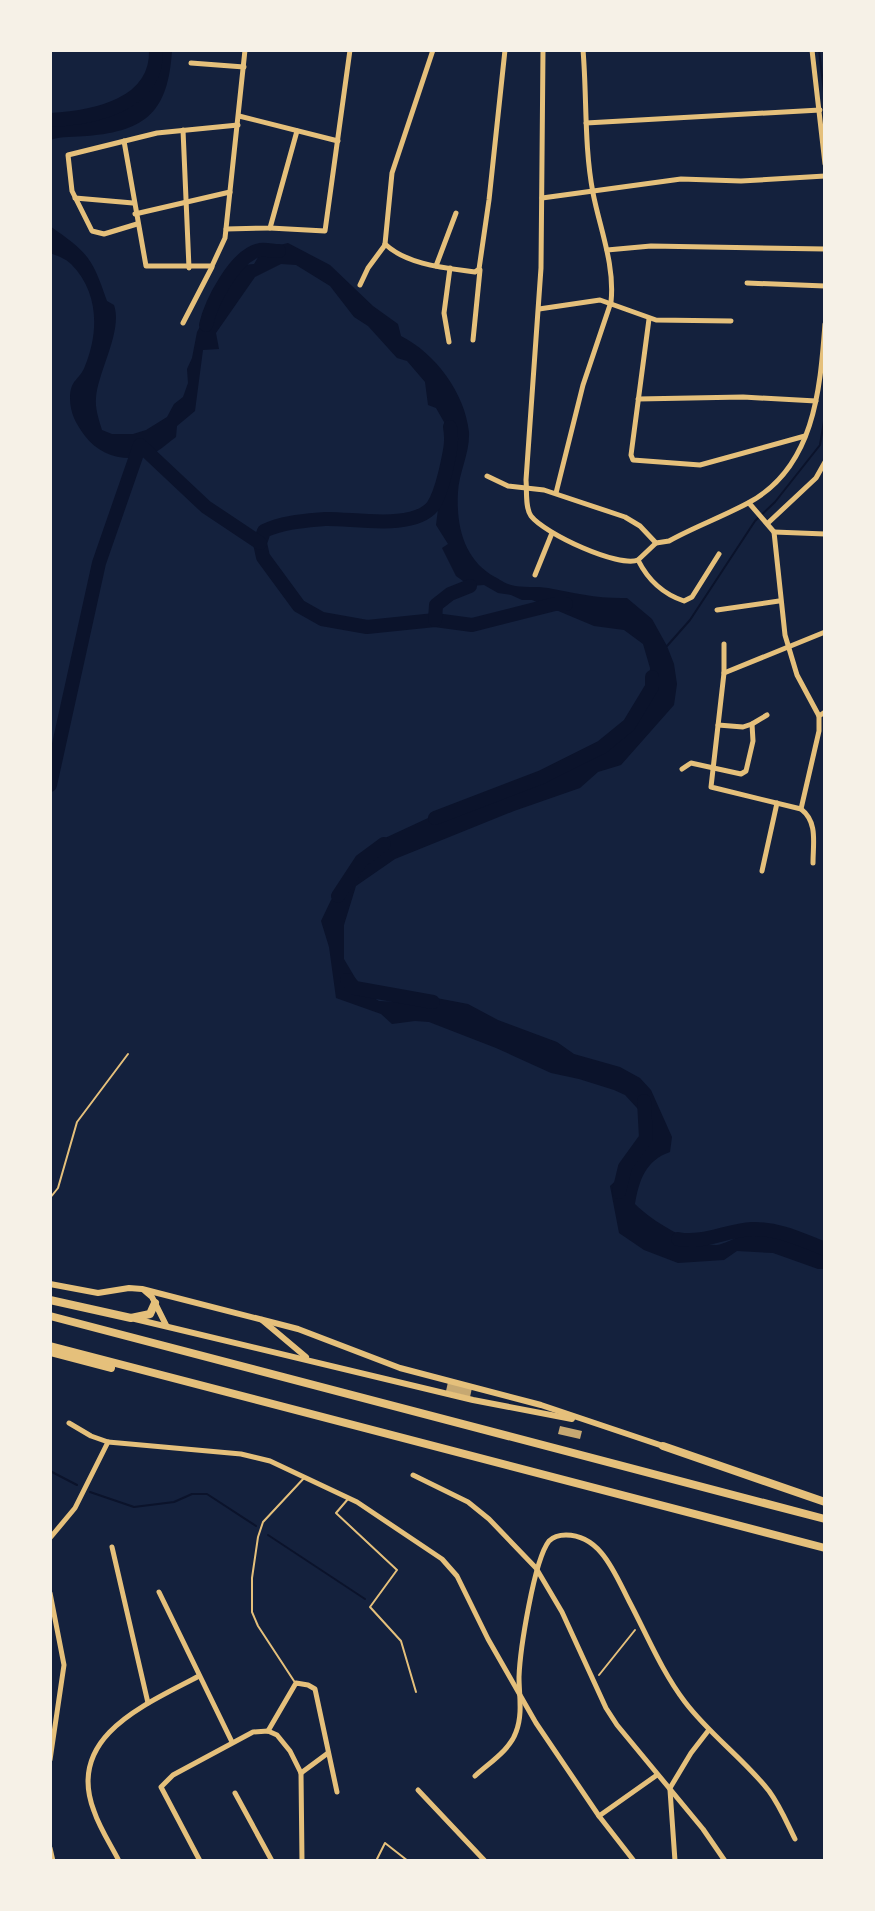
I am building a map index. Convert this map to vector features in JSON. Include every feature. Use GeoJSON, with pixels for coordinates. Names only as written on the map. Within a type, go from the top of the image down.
{"type":"FeatureCollection","features":[{"type":"Feature","properties":{"kind":"highway"},"geometry":{"type":"LineString","coordinates":[[50,1300],[131,1318],[150,1314],[155,1303]]}},
{"type":"Feature","properties":{"kind":"highway"},"geometry":{"type":"LineString","coordinates":[[50,1316],[825,1519]]}},
{"type":"Feature","properties":{"kind":"highway"},"geometry":{"type":"LineString","coordinates":[[50,1346],[825,1548]]}},
{"type":"Feature","properties":{"kind":"highway"},"geometry":{"type":"LineString","coordinates":[[50,1352],[115,1369],[147,1371]]}},
{"type":"Feature","properties":{"kind":"highway"},"geometry":{"type":"LineString","coordinates":[[663,1446],[825,1502]]}},
{"type":"Feature","properties":{"kind":"street"},"geometry":{"type":"LineString","coordinates":[[183,323],[222,248],[245,50]]}},
{"type":"Feature","properties":{"kind":"street"},"geometry":{"type":"LineString","coordinates":[[226,229],[325,231],[350,50]]}},
{"type":"Feature","properties":{"kind":"street"},"geometry":{"type":"LineString","coordinates":[[360,285],[385,244],[392,173],[433,50]]}},
{"type":"Feature","properties":{"kind":"street"},"geometry":{"type":"LineString","coordinates":[[473,340],[505,50]]}},
{"type":"Feature","properties":{"kind":"street"},"geometry":{"type":"LineString","coordinates":[[543,50],[539,309],[526,484],[529,513],[552,533],[628,563],[638,560],[656,543],[669,541],[751,505],[790,468],[805,436],[816,401],[825,324]]}},
{"type":"Feature","properties":{"kind":"street"},"geometry":{"type":"LineString","coordinates":[[556,493],[583,385],[611,302],[612,279],[592,191],[586,123],[585,50]]}},
{"type":"Feature","properties":{"kind":"street"},"geometry":{"type":"LineString","coordinates":[[812,50],[825,164]]}},
{"type":"Feature","properties":{"kind":"street"},"geometry":{"type":"LineString","coordinates":[[191,63],[244,67]]}},
{"type":"Feature","properties":{"kind":"street"},"geometry":{"type":"LineString","coordinates":[[586,123],[820,110]]}},
{"type":"Feature","properties":{"kind":"street"},"geometry":{"type":"LineString","coordinates":[[239,116],[338,141]]}},
{"type":"Feature","properties":{"kind":"street"},"geometry":{"type":"LineString","coordinates":[[137,224],[108,234],[95,233],[72,191],[68,155],[157,133],[238,125]]}},
{"type":"Feature","properties":{"kind":"street"},"geometry":{"type":"LineString","coordinates":[[183,130],[189,268]]}},
{"type":"Feature","properties":{"kind":"street"},"geometry":{"type":"LineString","coordinates":[[270,228],[297,131]]}},
{"type":"Feature","properties":{"kind":"street"},"geometry":{"type":"LineString","coordinates":[[124,141],[146,266],[212,266]]}},
{"type":"Feature","properties":{"kind":"street"},"geometry":{"type":"LineString","coordinates":[[542,198],[681,179],[741,181],[825,176]]}},
{"type":"Feature","properties":{"kind":"street"},"geometry":{"type":"LineString","coordinates":[[135,214],[230,192]]}},
{"type":"Feature","properties":{"kind":"street"},"geometry":{"type":"LineString","coordinates":[[75,198],[133,203]]}},
{"type":"Feature","properties":{"kind":"street"},"geometry":{"type":"LineString","coordinates":[[436,266],[456,213]]}},
{"type":"Feature","properties":{"kind":"street"},"geometry":{"type":"LineString","coordinates":[[385,244],[406,257],[436,266],[479,269]]}},
{"type":"Feature","properties":{"kind":"street"},"geometry":{"type":"LineString","coordinates":[[607,250],[651,246],[825,249]]}},
{"type":"Feature","properties":{"kind":"street"},"geometry":{"type":"LineString","coordinates":[[449,342],[444,313],[450,268]]}},
{"type":"Feature","properties":{"kind":"street"},"geometry":{"type":"LineString","coordinates":[[747,283],[825,286]]}},
{"type":"Feature","properties":{"kind":"street"},"geometry":{"type":"LineString","coordinates":[[539,309],[589,301],[611,302],[649,319],[731,321]]}},
{"type":"Feature","properties":{"kind":"street"},"geometry":{"type":"LineString","coordinates":[[649,319],[631,455],[634,460],[700,465],[805,436]]}},
{"type":"Feature","properties":{"kind":"street"},"geometry":{"type":"LineString","coordinates":[[638,399],[718,397],[816,401]]}},
{"type":"Feature","properties":{"kind":"street"},"geometry":{"type":"LineString","coordinates":[[766,522],[823,471],[825,462]]}},
{"type":"Feature","properties":{"kind":"street"},"geometry":{"type":"LineString","coordinates":[[487,476],[508,486],[526,484],[625,517],[640,526],[656,543]]}},
{"type":"Feature","properties":{"kind":"street"},"geometry":{"type":"LineString","coordinates":[[751,505],[774,532],[779,601],[789,649],[805,695],[822,714],[801,809]]}},
{"type":"Feature","properties":{"kind":"street"},"geometry":{"type":"LineString","coordinates":[[774,532],[825,534]]}},
{"type":"Feature","properties":{"kind":"street"},"geometry":{"type":"LineString","coordinates":[[535,575],[552,533]]}},
{"type":"Feature","properties":{"kind":"street"},"geometry":{"type":"LineString","coordinates":[[638,560],[662,590],[686,601],[692,597],[719,554]]}},
{"type":"Feature","properties":{"kind":"street"},"geometry":{"type":"LineString","coordinates":[[717,610],[779,601]]}},
{"type":"Feature","properties":{"kind":"street"},"geometry":{"type":"LineString","coordinates":[[724,673],[825,632]]}},
{"type":"Feature","properties":{"kind":"street"},"geometry":{"type":"LineString","coordinates":[[724,644],[724,673],[711,787],[801,809],[813,825],[813,863]]}},
{"type":"Feature","properties":{"kind":"street"},"geometry":{"type":"LineString","coordinates":[[718,725],[743,727],[767,715]]}},
{"type":"Feature","properties":{"kind":"street"},"geometry":{"type":"LineString","coordinates":[[682,769],[691,763],[741,774],[746,771],[753,741],[752,724]]}},
{"type":"Feature","properties":{"kind":"street"},"geometry":{"type":"LineString","coordinates":[[762,871],[777,803]]}},
{"type":"Feature","properties":{"kind":"street"},"geometry":{"type":"LineString","coordinates":[[50,1284],[98,1293],[142,1289],[260,1318],[298,1329],[400,1368],[541,1405],[663,1446]]}},
{"type":"Feature","properties":{"kind":"street"},"geometry":{"type":"LineString","coordinates":[[142,1289],[152,1297],[166,1326]]}},
{"type":"Feature","properties":{"kind":"street"},"geometry":{"type":"LineString","coordinates":[[131,1318],[473,1400],[595,1424]]}},
{"type":"Feature","properties":{"kind":"street"},"geometry":{"type":"LineString","coordinates":[[260,1318],[308,1359]]}},
{"type":"Feature","properties":{"kind":"street"},"geometry":{"type":"LineString","coordinates":[[69,1423],[108,1442],[259,1457],[349,1498],[419,1542],[452,1567],[519,1695],[599,1816],[634,1861]]}},
{"type":"Feature","properties":{"kind":"street"},"geometry":{"type":"LineString","coordinates":[[50,1538],[75,1508],[108,1442]]}},
{"type":"Feature","properties":{"kind":"street"},"geometry":{"type":"LineString","coordinates":[[413,1475],[468,1502],[489,1519],[536,1568],[562,1612],[617,1725],[725,1861]]}},
{"type":"Feature","properties":{"kind":"street"},"geometry":{"type":"LineString","coordinates":[[475,1776],[515,1736],[520,1714],[520,1668],[536,1568],[549,1541],[554,1537],[573,1535],[589,1540],[616,1576],[672,1685],[708,1731],[767,1789],[795,1839]]}},
{"type":"Feature","properties":{"kind":"street"},"geometry":{"type":"LineString","coordinates":[[112,1547],[148,1703]]}},
{"type":"Feature","properties":{"kind":"street"},"geometry":{"type":"LineString","coordinates":[[159,1592],[232,1742]]}},
{"type":"Feature","properties":{"kind":"street"},"geometry":{"type":"LineString","coordinates":[[50,1593],[64,1665],[50,1760]]}},
{"type":"Feature","properties":{"kind":"street"},"geometry":{"type":"LineString","coordinates":[[119,1861],[93,1810],[89,1778],[101,1743],[113,1726],[199,1676]]}},
{"type":"Feature","properties":{"kind":"street"},"geometry":{"type":"LineString","coordinates":[[268,1731],[296,1683],[315,1689],[337,1792]]}},
{"type":"Feature","properties":{"kind":"street"},"geometry":{"type":"LineString","coordinates":[[200,1861],[161,1787],[173,1775],[232,1742],[253,1732],[268,1731],[277,1735],[290,1751],[301,1773],[302,1861]]}},
{"type":"Feature","properties":{"kind":"street"},"geometry":{"type":"LineString","coordinates":[[675,1861],[670,1788],[708,1731]]}},
{"type":"Feature","properties":{"kind":"street"},"geometry":{"type":"LineString","coordinates":[[301,1773],[328,1753]]}},
{"type":"Feature","properties":{"kind":"street"},"geometry":{"type":"LineString","coordinates":[[599,1816],[657,1775]]}},
{"type":"Feature","properties":{"kind":"street"},"geometry":{"type":"LineString","coordinates":[[418,1790],[485,1861]]}},
{"type":"Feature","properties":{"kind":"street"},"geometry":{"type":"LineString","coordinates":[[235,1793],[272,1861]]}},
{"type":"Feature","properties":{"kind":"street"},"geometry":{"type":"LineString","coordinates":[[50,1848],[53,1861]]}},
{"type":"Feature","properties":{"kind":"lane"},"geometry":{"type":"LineString","coordinates":[[50,1198],[58,1188],[77,1122],[128,1054]]}},
{"type":"Feature","properties":{"kind":"lane"},"geometry":{"type":"LineString","coordinates":[[296,1683],[252,1612],[252,1578],[263,1522],[306,1477]]}},
{"type":"Feature","properties":{"kind":"lane"},"geometry":{"type":"LineString","coordinates":[[349,1498],[336,1513],[397,1570],[370,1607],[401,1641],[416,1692]]}},
{"type":"Feature","properties":{"kind":"lane"},"geometry":{"type":"LineString","coordinates":[[376,1861],[385,1843],[408,1861]]}},
{"type":"Feature","properties":{"kind":"path"},"geometry":{"type":"LineString","coordinates":[[594,1682],[641,1623]]}},
{"type":"Feature","properties":{"kind":"water"},"geometry":{"type":"Polygon","coordinates":[[[149,50],[172,51],[166,88],[151,114],[125,129],[50,140],[50,120],[101,115],[143,92],[152,79],[149,50]]]}},
{"type":"Feature","properties":{"kind":"water"},"geometry":{"type":"Polygon","coordinates":[[[50,226],[87,257],[107,301],[114,305],[113,339],[96,398],[102,430],[112,434],[133,434],[167,417],[174,404],[183,397],[197,332],[216,297],[219,281],[233,266],[254,264],[263,249],[288,243],[330,265],[373,306],[398,324],[401,336],[425,353],[455,389],[469,432],[459,485],[459,517],[469,552],[484,570],[511,585],[627,598],[652,619],[674,664],[677,684],[674,705],[621,765],[598,772],[580,788],[395,859],[356,886],[344,925],[344,959],[363,991],[379,1001],[400,1002],[426,996],[468,1004],[498,1020],[557,1042],[574,1054],[620,1067],[640,1078],[651,1090],[672,1137],[670,1152],[655,1160],[645,1172],[635,1204],[673,1231],[707,1244],[720,1244],[762,1231],[792,1234],[820,1252],[825,1251],[825,1269],[773,1253],[737,1251],[724,1260],[678,1263],[644,1250],[619,1233],[610,1186],[637,1157],[647,1131],[648,1120],[625,1095],[551,1073],[429,1022],[392,1024],[381,1014],[336,998],[329,947],[321,921],[331,900],[385,838],[441,812],[460,813],[492,798],[536,786],[633,730],[648,701],[650,668],[643,644],[624,630],[594,626],[532,600],[498,593],[484,585],[470,586],[456,576],[442,548],[448,544],[436,525],[440,493],[455,457],[444,422],[436,408],[428,405],[425,382],[407,361],[397,358],[368,326],[354,317],[330,286],[296,265],[281,264],[255,277],[216,333],[219,349],[203,350],[195,411],[177,426],[176,437],[156,452],[137,458],[118,457],[99,449],[79,427],[70,403],[73,383],[83,371],[90,353],[94,313],[87,287],[80,275],[71,264],[50,253],[50,226]]]}},
{"type":"Feature","properties":{"kind":"building"},"geometry":{"type":"Polygon","coordinates":[[[448,1382],[472,1388],[470,1397],[446,1391],[448,1382]]]}},
{"type":"Feature","properties":{"kind":"building"},"geometry":{"type":"Polygon","coordinates":[[[560,1426],[582,1431],[580,1439],[558,1434],[560,1426]]]}},
{"type":"Feature","properties":{"kind":"waterway"},"geometry":{"type":"LineString","coordinates":[[50,120],[103,111],[135,96],[154,69],[156,50]]}},
{"type":"Feature","properties":{"kind":"waterway"},"geometry":{"type":"LineString","coordinates":[[819,50],[825,101]]}},
{"type":"Feature","properties":{"kind":"waterway"},"geometry":{"type":"LineString","coordinates":[[206,325],[213,305],[233,270],[260,250],[279,251]]}},
{"type":"Feature","properties":{"kind":"waterway"},"geometry":{"type":"LineString","coordinates":[[667,646],[690,620],[755,521],[775,502],[820,445],[825,415]]}},
{"type":"Feature","properties":{"kind":"waterway"},"geometry":{"type":"LineString","coordinates":[[450,427],[450,449],[441,489],[433,506],[424,514],[397,521],[325,519],[278,526],[264,531],[260,543],[263,557],[299,606],[322,619],[367,627],[435,620],[472,625],[566,604]]}},
{"type":"Feature","properties":{"kind":"waterway"},"geometry":{"type":"LineString","coordinates":[[50,785],[99,563],[140,445],[206,507],[260,543]]}},
{"type":"Feature","properties":{"kind":"waterway"},"geometry":{"type":"LineString","coordinates":[[435,620],[436,605],[450,594],[470,586]]}},
{"type":"Feature","properties":{"kind":"waterway"},"geometry":{"type":"LineString","coordinates":[[435,818],[542,777],[602,747],[629,725],[652,687],[652,677]]}},
{"type":"Feature","properties":{"kind":"waterway"},"geometry":{"type":"LineString","coordinates":[[338,896],[361,861],[384,844]]}},
{"type":"Feature","properties":{"kind":"waterway"},"geometry":{"type":"LineString","coordinates":[[347,980],[355,988],[433,1002]]}},
{"type":"Feature","properties":{"kind":"waterway"},"geometry":{"type":"LineString","coordinates":[[619,1192],[625,1167],[646,1138],[644,1101]]}},
{"type":"Feature","properties":{"kind":"waterway"},"geometry":{"type":"LineString","coordinates":[[678,1239],[697,1240],[762,1229],[790,1235],[825,1249]]}},
{"type":"Feature","properties":{"kind":"waterway"},"geometry":{"type":"LineString","coordinates":[[50,1471],[77,1485]]}},
{"type":"Feature","properties":{"kind":"waterway"},"geometry":{"type":"LineString","coordinates":[[90,1492],[134,1507],[174,1502],[192,1494],[207,1494],[256,1526]]}},
{"type":"Feature","properties":{"kind":"waterway"},"geometry":{"type":"LineString","coordinates":[[268,1535],[365,1599]]}}]}
